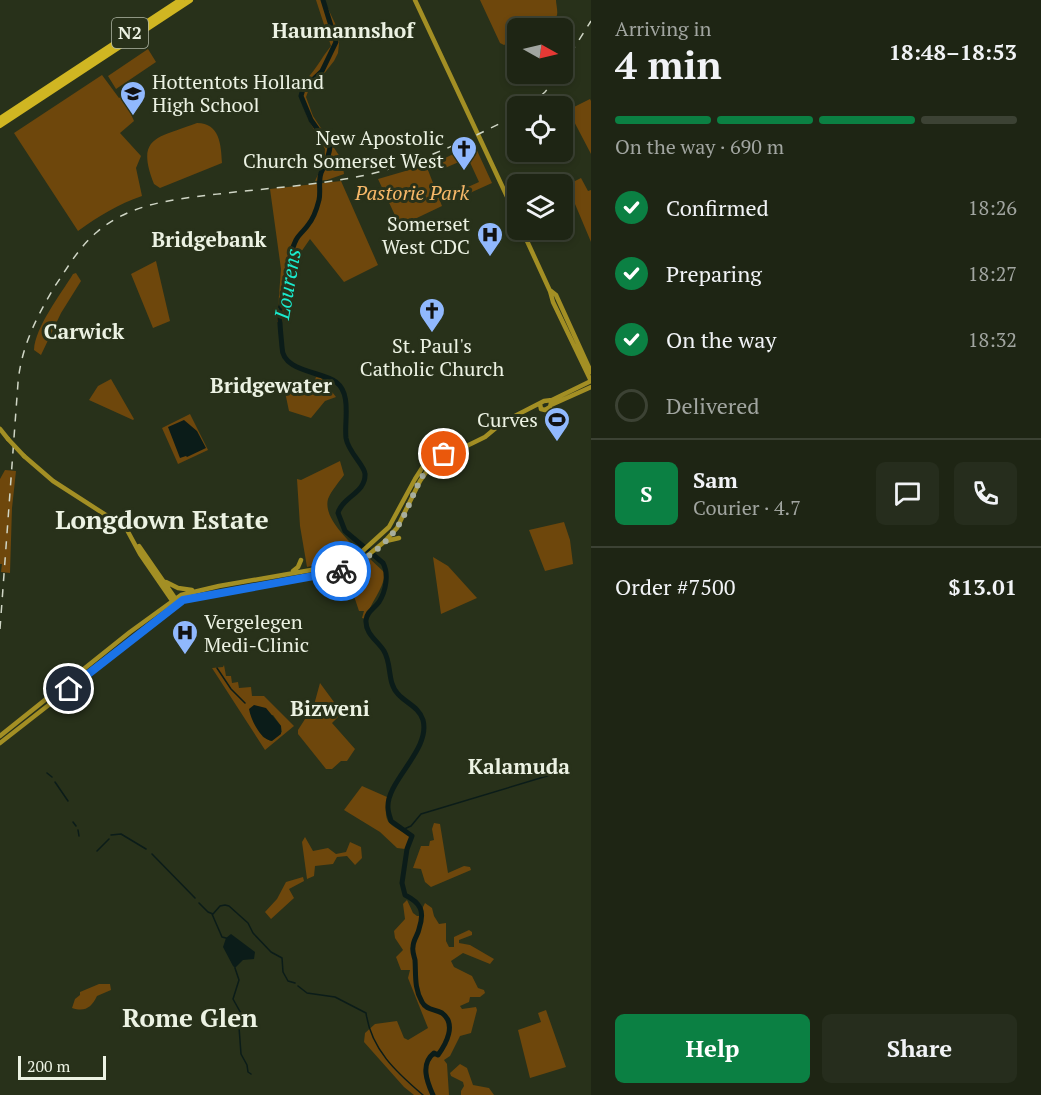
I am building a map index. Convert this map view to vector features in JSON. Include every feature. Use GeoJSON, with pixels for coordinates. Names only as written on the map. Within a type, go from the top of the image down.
{"type":"FeatureCollection","features":[{"type":"Feature","properties":{"kind":"highway","name":"N2"},"geometry":{"type":"LineString","coordinates":[[0,119],[181,0]]}},
{"type":"Feature","properties":{"kind":"highway","name":"N2"},"geometry":{"type":"LineString","coordinates":[[0,125],[190,0]]}},
{"type":"Feature","properties":{"kind":"main road"},"geometry":{"type":"LineString","coordinates":[[415,0],[507,197]]}},
{"type":"Feature","properties":{"kind":"main road"},"geometry":{"type":"LineString","coordinates":[[527,240],[591,372]]}},
{"type":"Feature","properties":{"kind":"main road"},"geometry":{"type":"LineString","coordinates":[[552,405],[591,381],[554,296]]}},
{"type":"Feature","properties":{"kind":"main road"},"geometry":{"type":"LineString","coordinates":[[552,405],[591,387]]}},
{"type":"Feature","properties":{"kind":"main road"},"geometry":{"type":"LineString","coordinates":[[436,455],[458,450],[485,437],[498,425],[528,410],[541,407],[544,401],[552,405]]}},
{"type":"Feature","properties":{"kind":"main road"},"geometry":{"type":"LineString","coordinates":[[0,429],[24,456],[53,481],[122,524],[144,552],[176,601]]}},
{"type":"Feature","properties":{"kind":"main road"},"geometry":{"type":"LineString","coordinates":[[0,743],[176,601],[341,571],[365,559],[391,525],[419,472],[442,449],[443,444]]}},
{"type":"Feature","properties":{"kind":"main road"},"geometry":{"type":"LineString","coordinates":[[384,542],[397,528],[429,468],[447,453]]}},
{"type":"Feature","properties":{"kind":"main road"},"geometry":{"type":"LineString","coordinates":[[0,736],[176,601],[200,590],[334,566],[348,562],[384,542],[399,538]]}},
{"type":"Feature","properties":{"kind":"main road"},"geometry":{"type":"LineString","coordinates":[[136,543],[140,554],[176,601]]}},
{"type":"Feature","properties":{"kind":"main road"},"geometry":{"type":"LineString","coordinates":[[285,574],[295,571],[301,560]]}},
{"type":"Feature","properties":{"kind":"main road"},"geometry":{"type":"LineString","coordinates":[[162,578],[178,588],[200,590]]}},
{"type":"Feature","properties":{"kind":"green space"},"geometry":{"type":"Polygon","coordinates":[[[316,0],[324,0],[340,34],[338,53],[334,61],[310,86],[306,97],[313,116],[342,160],[344,174],[327,180],[315,181],[324,162],[325,149],[308,119],[300,98],[301,84],[314,71],[331,46],[316,0]]]}},
{"type":"Feature","properties":{"kind":"green space"},"geometry":{"type":"Polygon","coordinates":[[[480,0],[556,0],[556,18],[507,18],[507,43],[500,43],[480,0]]]}},
{"type":"Feature","properties":{"kind":"green space"},"geometry":{"type":"Polygon","coordinates":[[[148,49],[156,62],[116,89],[108,76],[148,49]]]}},
{"type":"Feature","properties":{"kind":"green space"},"geometry":{"type":"Polygon","coordinates":[[[102,75],[119,98],[123,96],[134,121],[120,133],[141,156],[136,168],[142,196],[109,211],[78,231],[14,133],[102,75]]]}},
{"type":"Feature","properties":{"kind":"green space"},"geometry":{"type":"Polygon","coordinates":[[[590,99],[591,101],[591,154],[573,120],[573,108],[590,99]]]}},
{"type":"Feature","properties":{"kind":"green space"},"geometry":{"type":"Polygon","coordinates":[[[197,123],[205,124],[215,131],[220,142],[222,163],[160,188],[154,184],[149,168],[147,156],[149,148],[161,136],[197,123]]]}},
{"type":"Feature","properties":{"kind":"green space"},"geometry":{"type":"Polygon","coordinates":[[[474,144],[492,183],[461,197],[459,191],[479,182],[468,158],[445,168],[441,160],[474,144]]]}},
{"type":"Feature","properties":{"kind":"green space","name":"Pastorie Park"},"geometry":{"type":"Polygon","coordinates":[[[426,165],[442,206],[400,226],[378,179],[426,165]]]}},
{"type":"Feature","properties":{"kind":"green space"},"geometry":{"type":"Polygon","coordinates":[[[581,178],[588,191],[591,190],[591,242],[573,199],[573,182],[581,178]]]}},
{"type":"Feature","properties":{"kind":"green space"},"geometry":{"type":"Polygon","coordinates":[[[341,181],[378,265],[344,282],[310,239],[290,268],[282,323],[277,322],[281,269],[270,189],[341,181]]]}},
{"type":"Feature","properties":{"kind":"green space"},"geometry":{"type":"Polygon","coordinates":[[[156,261],[170,321],[153,328],[131,274],[156,261]]]}},
{"type":"Feature","properties":{"kind":"green space"},"geometry":{"type":"Polygon","coordinates":[[[76,273],[81,281],[61,313],[41,355],[34,350],[39,331],[73,274],[76,273]]]}},
{"type":"Feature","properties":{"kind":"green space"},"geometry":{"type":"Polygon","coordinates":[[[316,377],[321,378],[336,397],[325,401],[311,418],[289,411],[285,392],[292,387],[296,391],[302,388],[305,382],[314,383],[316,377]]]}},
{"type":"Feature","properties":{"kind":"green space"},"geometry":{"type":"Polygon","coordinates":[[[111,379],[133,420],[89,400],[98,386],[111,379]]]}},
{"type":"Feature","properties":{"kind":"green space"},"geometry":{"type":"Polygon","coordinates":[[[190,414],[208,450],[178,464],[162,428],[190,414]]]}},
{"type":"Feature","properties":{"kind":"green space"},"geometry":{"type":"Polygon","coordinates":[[[340,461],[344,475],[329,496],[327,506],[337,528],[359,552],[345,559],[307,567],[300,526],[297,479],[301,480],[340,461]]]}},
{"type":"Feature","properties":{"kind":"green space"},"geometry":{"type":"Polygon","coordinates":[[[5,470],[16,471],[12,508],[10,573],[1,572],[2,564],[0,564],[0,479],[5,470]]]}},
{"type":"Feature","properties":{"kind":"green space"},"geometry":{"type":"Polygon","coordinates":[[[564,522],[570,540],[573,564],[545,571],[529,530],[564,522]]]}},
{"type":"Feature","properties":{"kind":"green space"},"geometry":{"type":"Polygon","coordinates":[[[433,557],[448,566],[477,598],[441,614],[433,557]]]}},
{"type":"Feature","properties":{"kind":"green space"},"geometry":{"type":"Polygon","coordinates":[[[369,558],[385,573],[382,585],[366,619],[362,618],[364,611],[359,611],[348,578],[348,570],[369,558]]]}},
{"type":"Feature","properties":{"kind":"green space"},"geometry":{"type":"Polygon","coordinates":[[[224,665],[226,676],[231,676],[232,683],[238,682],[239,688],[251,687],[252,696],[264,696],[294,726],[265,750],[212,668],[224,665]],[[273,715],[252,718],[263,737],[271,741],[282,732],[281,726],[273,715]]]}},
{"type":"Feature","properties":{"kind":"green space"},"geometry":{"type":"Polygon","coordinates":[[[320,683],[342,713],[332,723],[355,749],[347,761],[341,761],[332,769],[326,769],[298,734],[298,730],[314,705],[320,683]]]}},
{"type":"Feature","properties":{"kind":"green space"},"geometry":{"type":"Polygon","coordinates":[[[362,786],[387,797],[386,814],[389,823],[411,837],[405,849],[397,848],[380,832],[344,810],[362,786]]]}},
{"type":"Feature","properties":{"kind":"green space"},"geometry":{"type":"Polygon","coordinates":[[[434,823],[440,824],[448,873],[464,866],[470,867],[471,870],[431,887],[425,882],[421,869],[413,868],[421,846],[429,846],[430,841],[434,840],[432,829],[434,823]]]}},
{"type":"Feature","properties":{"kind":"green space"},"geometry":{"type":"Polygon","coordinates":[[[305,837],[313,851],[328,848],[336,854],[346,852],[350,842],[361,847],[362,858],[355,865],[347,856],[337,857],[333,864],[315,866],[314,876],[307,879],[302,842],[305,837]]]}},
{"type":"Feature","properties":{"kind":"green space"},"geometry":{"type":"Polygon","coordinates":[[[303,877],[304,881],[289,889],[294,898],[271,919],[265,912],[277,899],[286,882],[303,877]]]}},
{"type":"Feature","properties":{"kind":"green space"},"geometry":{"type":"Polygon","coordinates":[[[407,900],[413,913],[417,916],[424,916],[422,909],[425,903],[432,908],[439,924],[446,923],[446,941],[449,947],[454,947],[454,937],[469,930],[472,935],[459,940],[459,943],[470,945],[494,959],[490,964],[463,953],[451,961],[454,967],[472,976],[478,988],[484,990],[485,993],[480,997],[470,997],[469,1002],[460,1006],[462,1009],[476,1007],[477,1010],[471,1033],[460,1036],[450,1056],[444,1060],[447,1064],[449,1095],[414,1095],[364,1042],[365,1033],[375,1024],[397,1021],[404,1038],[408,1040],[428,1028],[408,978],[410,970],[401,970],[396,957],[403,950],[395,938],[394,931],[405,919],[403,904],[407,900]]]}},
{"type":"Feature","properties":{"kind":"green space"},"geometry":{"type":"Polygon","coordinates":[[[99,984],[110,984],[111,990],[97,996],[87,1008],[81,1010],[72,1008],[80,992],[99,984]]]}},
{"type":"Feature","properties":{"kind":"green space"},"geometry":{"type":"Polygon","coordinates":[[[546,1010],[566,1067],[530,1078],[518,1030],[541,1022],[538,1013],[546,1010]]]}},
{"type":"Feature","properties":{"kind":"green space"},"geometry":{"type":"Polygon","coordinates":[[[460,1064],[467,1068],[473,1085],[489,1088],[494,1095],[461,1095],[463,1082],[451,1076],[450,1073],[460,1064]]]}},
{"type":"Feature","properties":{"kind":"shaded area"},"geometry":{"type":"Polygon","coordinates":[[[184,420],[197,431],[206,448],[180,458],[168,427],[184,420]]]}},
{"type":"Feature","properties":{"kind":"shaded area"},"geometry":{"type":"Polygon","coordinates":[[[254,705],[266,708],[281,726],[281,734],[272,741],[260,733],[254,723],[249,709],[254,705]]]}},
{"type":"Feature","properties":{"kind":"shaded area"},"geometry":{"type":"Polygon","coordinates":[[[231,934],[255,952],[254,959],[243,960],[235,968],[223,947],[226,938],[231,934]]]}},
{"type":"Feature","properties":{"kind":"waterway","name":"Lourens"},"geometry":{"type":"LineString","coordinates":[[323,0],[336,42],[322,71],[303,89],[301,96],[311,120],[330,147],[320,176],[320,197],[316,210],[310,223],[293,246],[286,289],[280,308],[282,347],[288,361],[303,370],[329,378],[336,382],[344,393],[347,443],[365,474],[362,486],[344,503],[338,513],[345,531],[385,567],[386,582],[383,593],[379,602],[368,614],[366,625],[386,656],[395,690],[419,712],[423,720],[424,731],[421,743],[394,787],[388,808],[391,821],[412,836],[407,849],[402,883],[405,895],[415,901],[422,917],[413,949],[419,997],[428,1008],[442,1013],[449,1023],[449,1034],[444,1045],[438,1055],[434,1053],[427,1062],[427,1079],[433,1095]]}},
{"type":"Feature","properties":{"kind":"waterway"},"geometry":{"type":"LineString","coordinates":[[217,668],[231,689],[245,703]]}},
{"type":"Feature","properties":{"kind":"waterway"},"geometry":{"type":"LineString","coordinates":[[47,773],[52,777]]}},
{"type":"Feature","properties":{"kind":"waterway"},"geometry":{"type":"LineString","coordinates":[[402,830],[411,826],[421,814],[557,773]]}},
{"type":"Feature","properties":{"kind":"waterway"},"geometry":{"type":"LineString","coordinates":[[55,782],[68,801]]}},
{"type":"Feature","properties":{"kind":"waterway"},"geometry":{"type":"LineString","coordinates":[[73,822],[76,826]]}},
{"type":"Feature","properties":{"kind":"waterway"},"geometry":{"type":"LineString","coordinates":[[78,830],[79,836]]}},
{"type":"Feature","properties":{"kind":"waterway"},"geometry":{"type":"LineString","coordinates":[[111,835],[121,834],[146,849]]}},
{"type":"Feature","properties":{"kind":"waterway"},"geometry":{"type":"LineString","coordinates":[[97,851],[109,839]]}},
{"type":"Feature","properties":{"kind":"waterway"},"geometry":{"type":"LineString","coordinates":[[152,854],[195,898]]}},
{"type":"Feature","properties":{"kind":"waterway"},"geometry":{"type":"LineString","coordinates":[[199,903],[213,914],[220,906],[229,906],[248,923],[253,933],[271,952],[282,958],[283,972],[288,981],[295,983]]}},
{"type":"Feature","properties":{"kind":"waterway"},"geometry":{"type":"LineString","coordinates":[[212,914],[222,937],[226,938]]}},
{"type":"Feature","properties":{"kind":"waterway"},"geometry":{"type":"LineString","coordinates":[[235,968],[239,980],[233,999],[243,1017]]}},
{"type":"Feature","properties":{"kind":"waterway"},"geometry":{"type":"LineString","coordinates":[[298,986],[307,993],[335,997],[366,1013],[373,1038],[379,1049],[403,1078],[423,1095]]}},
{"type":"Feature","properties":{"kind":"waterway"},"geometry":{"type":"LineString","coordinates":[[239,1027],[241,1054],[251,1074]]}},
{"type":"Feature","properties":{"kind":"railway"},"geometry":{"type":"LineString","coordinates":[[573,50],[591,21]]}},
{"type":"Feature","properties":{"kind":"railway"},"geometry":{"type":"LineString","coordinates":[[540,96],[551,84]]}},
{"type":"Feature","properties":{"kind":"railway"},"geometry":{"type":"LineString","coordinates":[[0,629],[20,370],[36,320],[55,286],[85,244],[111,222],[158,203],[361,176],[441,151],[507,120]]}},
{"type":"Feature","properties":{"kind":"way so far"},"geometry":{"type":"LineString","coordinates":[[341,571],[365,559],[394,531],[424,474],[431,465],[449,454],[448,450],[445,450],[444,454]]}},
{"type":"Feature","properties":{"kind":"place","name":"Hottentots Holland High School"},"geometry":{"type":"Point","coordinates":[133,117]}},
{"type":"Feature","properties":{"kind":"place","name":"New Apostolic Church Somerset West"},"geometry":{"type":"Point","coordinates":[464,172]}},
{"type":"Feature","properties":{"kind":"place","name":"Somerset West CDC"},"geometry":{"type":"Point","coordinates":[490,258]}},
{"type":"Feature","properties":{"kind":"place","name":"St. Paul's Catholic Church"},"geometry":{"type":"Point","coordinates":[432,334]}},
{"type":"Feature","properties":{"kind":"place","name":"Curves"},"geometry":{"type":"Point","coordinates":[557,443]}},
{"type":"Feature","properties":{"kind":"place","name":"Vergelegen Medi-Clinic"},"geometry":{"type":"Point","coordinates":[185,656]}},
{"type":"Feature","properties":{"kind":"district","name":"Haumannshof"},"geometry":{"type":"Point","coordinates":[343,31]}},
{"type":"Feature","properties":{"kind":"district","name":"Bridgebank"},"geometry":{"type":"Point","coordinates":[209,240]}},
{"type":"Feature","properties":{"kind":"district","name":"Carwick"},"geometry":{"type":"Point","coordinates":[84,332]}},
{"type":"Feature","properties":{"kind":"district","name":"Bridgewater"},"geometry":{"type":"Point","coordinates":[271,386]}},
{"type":"Feature","properties":{"kind":"district","name":"Longdown Estate"},"geometry":{"type":"Point","coordinates":[162,520]}},
{"type":"Feature","properties":{"kind":"district","name":"Bizweni"},"geometry":{"type":"Point","coordinates":[330,709]}},
{"type":"Feature","properties":{"kind":"district","name":"Kalamuda"},"geometry":{"type":"Point","coordinates":[519,767]}},
{"type":"Feature","properties":{"kind":"district","name":"Rome Glen"},"geometry":{"type":"Point","coordinates":[190,1018]}},
{"type":"Feature","properties":{"kind":"route"},"geometry":{"type":"LineString","coordinates":[[69,689],[183,600],[341,571]]}}]}
